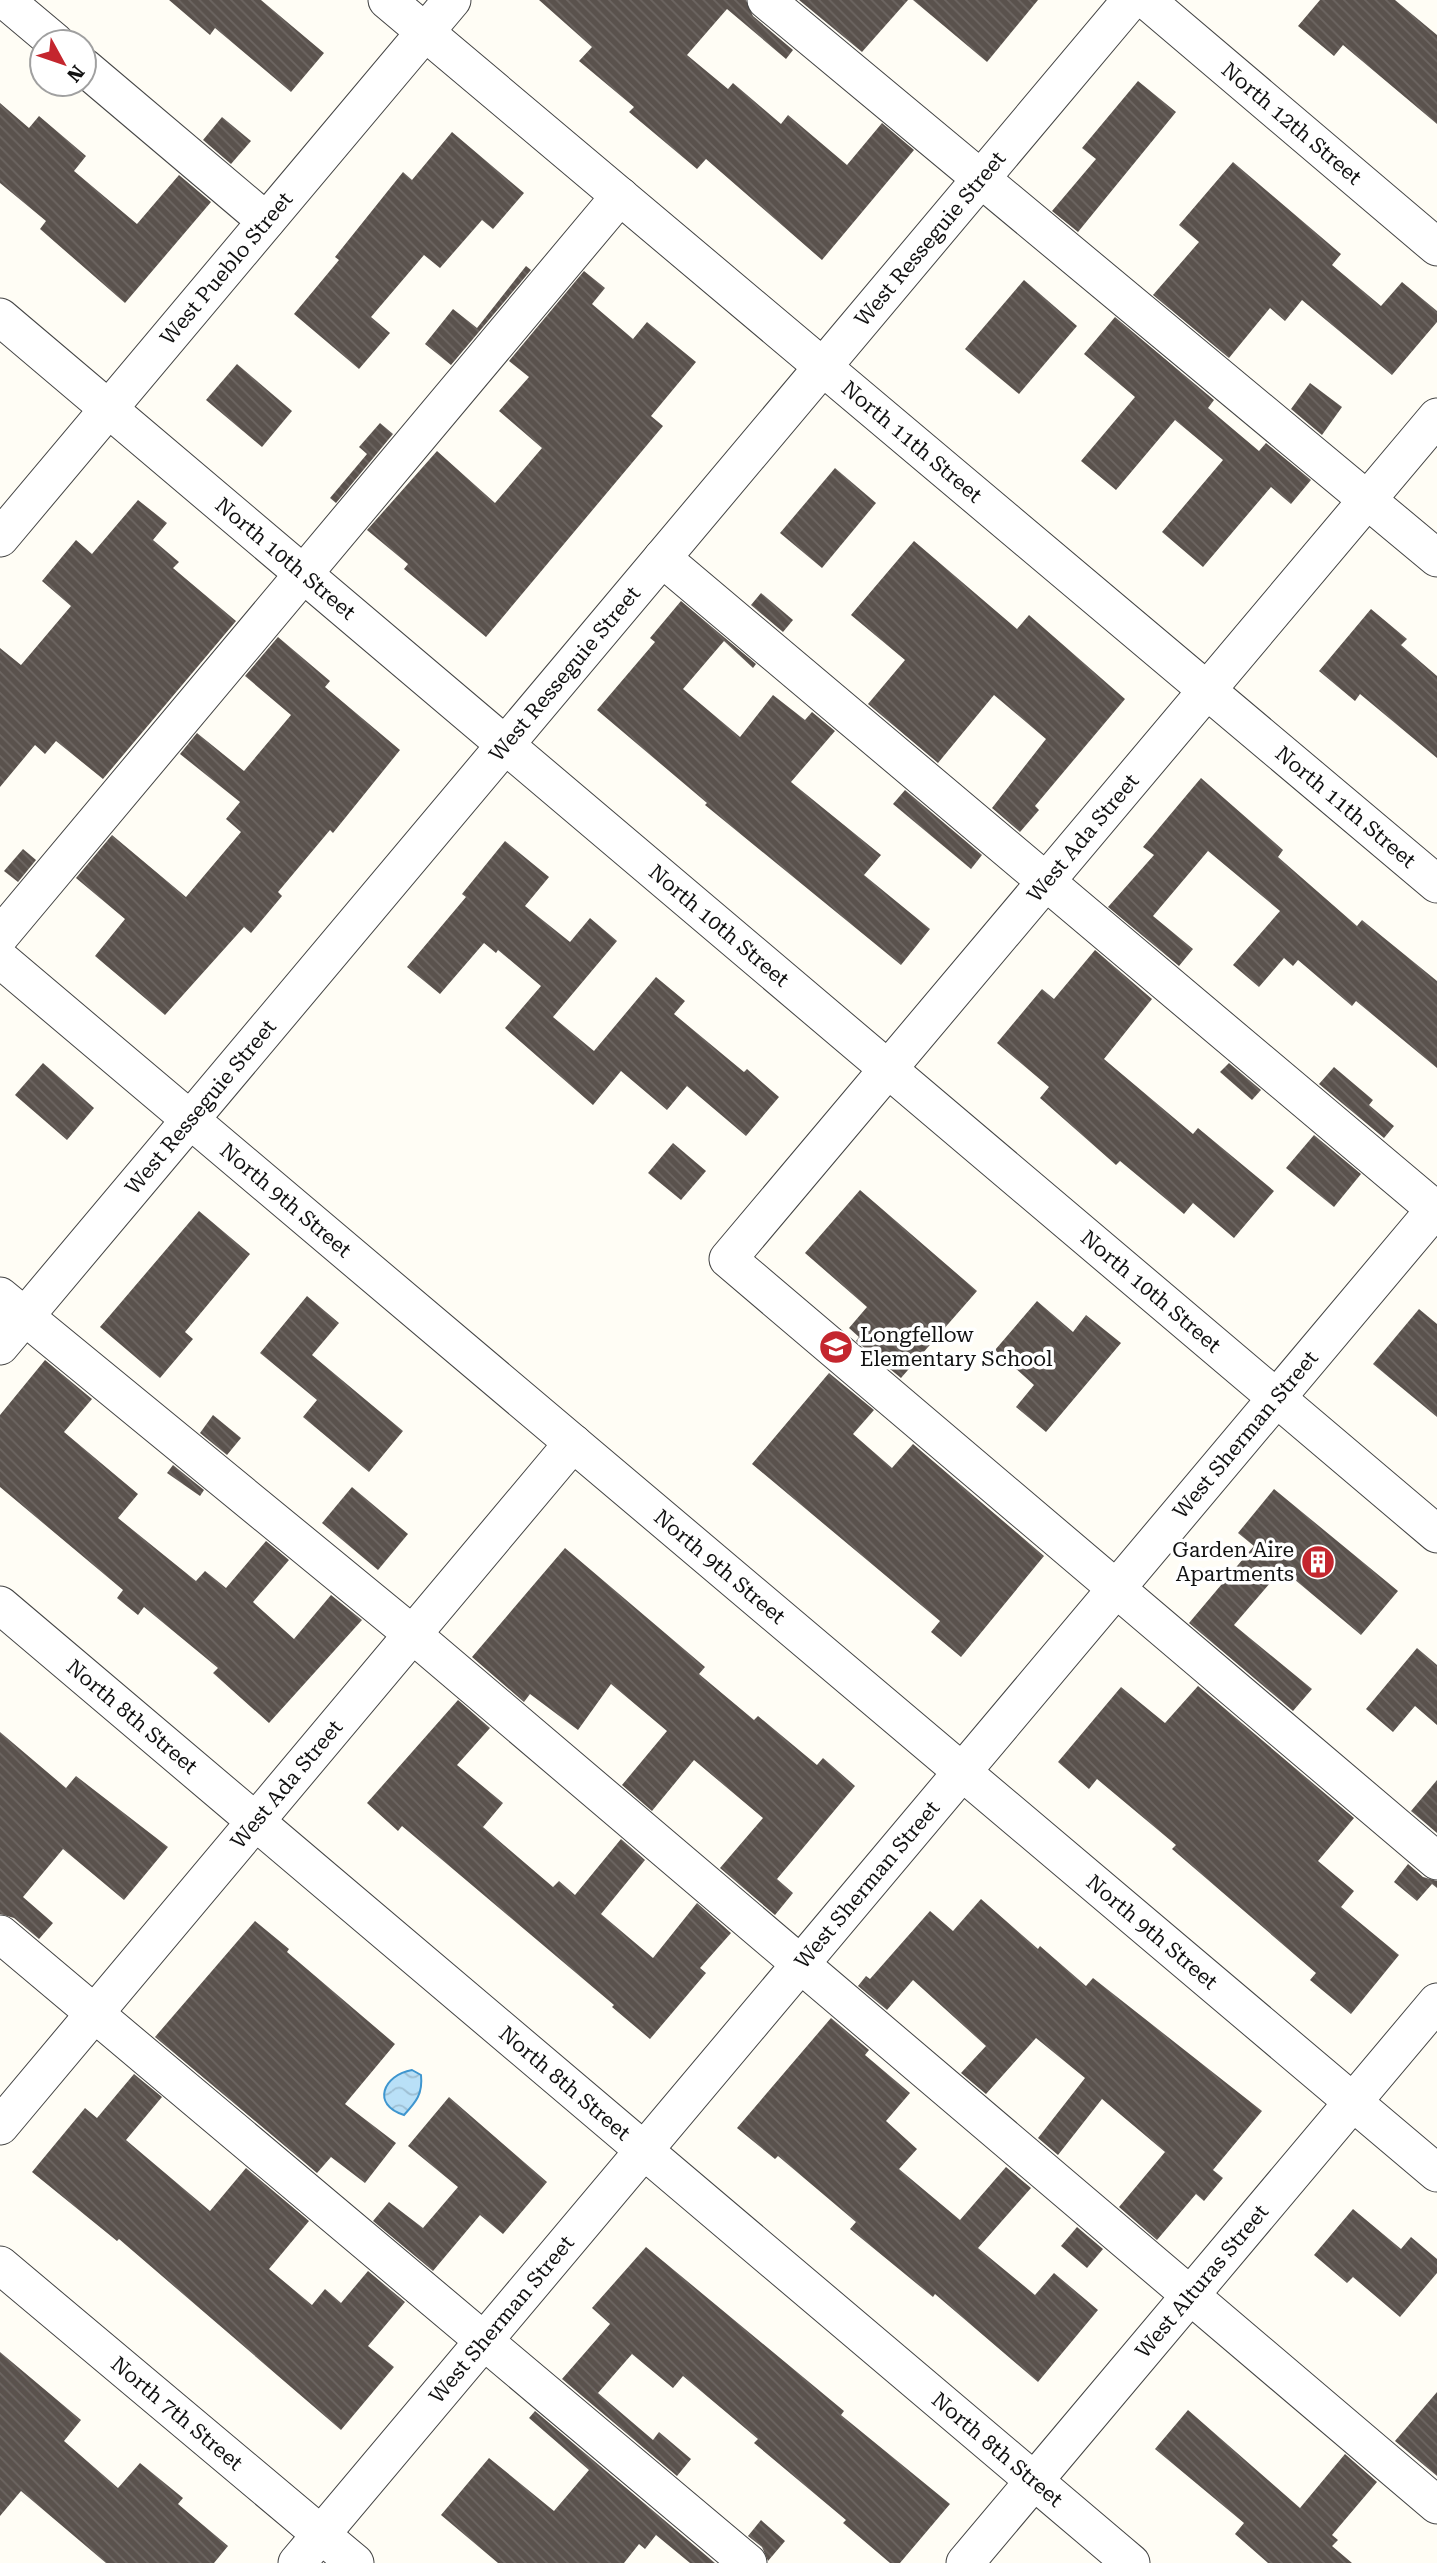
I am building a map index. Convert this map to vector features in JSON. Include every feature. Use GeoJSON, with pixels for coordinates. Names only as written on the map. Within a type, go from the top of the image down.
{"type":"FeatureCollection","features":[{"type":"Feature","properties":{"kind":"street"},"geometry":{"type":"LineString","coordinates":[[5,0],[38,28]]}},
{"type":"Feature","properties":{"kind":"street","name":"North 11th Street"},"geometry":{"type":"LineString","coordinates":[[387,0],[1437,884]]}},
{"type":"Feature","properties":{"kind":"street","name":"West Pueblo Street"},"geometry":{"type":"LineString","coordinates":[[0,538],[452,0]]}},
{"type":"Feature","properties":{"kind":"street"},"geometry":{"type":"LineString","coordinates":[[766,0],[1369,498],[1437,558]]}},
{"type":"Feature","properties":{"kind":"street","name":"West Resseguie Street"},"geometry":{"type":"LineString","coordinates":[[0,1346],[12,1307],[190,1120],[1132,0]]}},
{"type":"Feature","properties":{"kind":"street","name":"North 12th Street"},"geometry":{"type":"LineString","coordinates":[[1146,0],[1437,247]]}},
{"type":"Feature","properties":{"kind":"street"},"geometry":{"type":"LineString","coordinates":[[98,79],[266,221]]}},
{"type":"Feature","properties":{"kind":"street"},"geometry":{"type":"LineString","coordinates":[[0,936],[304,576],[620,195]]}},
{"type":"Feature","properties":{"kind":"street","name":"North 10th Street"},"geometry":{"type":"LineString","coordinates":[[0,317],[1437,1534]]}},
{"type":"Feature","properties":{"kind":"street","name":"West Ada Street"},"geometry":{"type":"LineString","coordinates":[[1117,1589],[728,1259],[1437,417]]}},
{"type":"Feature","properties":{"kind":"street"},"geometry":{"type":"LineString","coordinates":[[662,558],[1436,1209]]}},
{"type":"Feature","properties":{"kind":"street","name":"North 9th Street"},"geometry":{"type":"LineString","coordinates":[[0,959],[1437,2174]]}},
{"type":"Feature","properties":{"kind":"street","name":"West Sherman Street"},"geometry":{"type":"LineString","coordinates":[[297,2563],[1436,1209]]}},
{"type":"Feature","properties":{"kind":"street"},"geometry":{"type":"LineString","coordinates":[[12,1307],[412,1634],[1437,2505]]}},
{"type":"Feature","properties":{"kind":"street","name":"West Ada Street"},"geometry":{"type":"LineString","coordinates":[[0,2126],[573,1443]]}},
{"type":"Feature","properties":{"kind":"street"},"geometry":{"type":"LineString","coordinates":[[1117,1589],[1437,1861]]}},
{"type":"Feature","properties":{"kind":"street","name":"North 8th Street"},"geometry":{"type":"LineString","coordinates":[[0,1605],[1131,2563]]}},
{"type":"Feature","properties":{"kind":"street"},"geometry":{"type":"LineString","coordinates":[[0,1934],[748,2563]]}},
{"type":"Feature","properties":{"kind":"street","name":"West Alturas Street"},"geometry":{"type":"LineString","coordinates":[[965,2563],[1437,2002]]}},
{"type":"Feature","properties":{"kind":"street","name":"North 7th Street"},"geometry":{"type":"LineString","coordinates":[[0,2265],[355,2563]]}},
{"type":"Feature","properties":{"kind":"water"},"geometry":{"type":"Polygon","coordinates":[[[412,2070],[421,2075],[420,2093],[404,2115],[387,2104],[385,2091],[394,2078],[412,2070]]]}},
{"type":"Feature","properties":{"kind":"building"},"geometry":{"type":"Polygon","coordinates":[[[169,0],[261,0],[324,53],[291,92],[215,28],[210,35],[169,0]]]}},
{"type":"Feature","properties":{"kind":"building"},"geometry":{"type":"Polygon","coordinates":[[[539,0],[746,0],[753,16],[793,50],[786,59],[727,9],[687,55],[728,89],[733,83],[781,124],[788,115],[847,165],[882,123],[914,150],[822,260],[706,159],[697,169],[629,112],[634,107],[579,61],[592,47],[539,0]]]}},
{"type":"Feature","properties":{"kind":"building"},"geometry":{"type":"Polygon","coordinates":[[[799,0],[908,0],[862,52],[799,0]]]}},
{"type":"Feature","properties":{"kind":"building"},"geometry":{"type":"Polygon","coordinates":[[[913,0],[1038,0],[987,62],[913,0]]]}},
{"type":"Feature","properties":{"kind":"building"},"geometry":{"type":"Polygon","coordinates":[[[1320,0],[1395,0],[1437,35],[1437,124],[1343,45],[1334,56],[1298,26],[1320,0]]]}},
{"type":"Feature","properties":{"kind":"building"},"geometry":{"type":"Polygon","coordinates":[[[1138,81],[1176,112],[1078,232],[1052,211],[1096,159],[1082,148],[1138,81]]]}},
{"type":"Feature","properties":{"kind":"building"},"geometry":{"type":"Polygon","coordinates":[[[0,103],[29,128],[39,116],[86,156],[74,171],[137,224],[179,175],[211,202],[125,303],[40,229],[46,221],[0,183],[0,103]]]}},
{"type":"Feature","properties":{"kind":"building"},"geometry":{"type":"Polygon","coordinates":[[[222,117],[251,141],[231,164],[203,140],[222,117]]]}},
{"type":"Feature","properties":{"kind":"building"},"geometry":{"type":"Polygon","coordinates":[[[452,132],[524,193],[493,229],[482,220],[440,268],[424,255],[371,317],[390,333],[359,369],[294,314],[339,260],[335,257],[403,172],[412,180],[452,132]]]}},
{"type":"Feature","properties":{"kind":"building"},"geometry":{"type":"Polygon","coordinates":[[[1233,162],[1341,254],[1332,265],[1381,306],[1402,282],[1437,311],[1437,322],[1392,375],[1302,300],[1285,321],[1270,308],[1229,358],[1153,295],[1199,242],[1179,225],[1233,162]]]}},
{"type":"Feature","properties":{"kind":"building"},"geometry":{"type":"Polygon","coordinates":[[[526,266],[531,270],[451,365],[425,344],[453,309],[477,328],[526,266]]]}},
{"type":"Feature","properties":{"kind":"building"},"geometry":{"type":"Polygon","coordinates":[[[584,271],[605,288],[592,304],[633,339],[647,322],[696,362],[651,416],[663,426],[486,637],[404,569],[408,564],[367,530],[437,451],[495,503],[542,448],[499,411],[529,377],[509,361],[584,271]]]}},
{"type":"Feature","properties":{"kind":"building"},"geometry":{"type":"Polygon","coordinates":[[[1024,280],[1077,326],[1019,394],[965,349],[1024,280]]]}},
{"type":"Feature","properties":{"kind":"building"},"geometry":{"type":"Polygon","coordinates":[[[1115,317],[1214,400],[1208,408],[1259,451],[1266,443],[1311,480],[1291,504],[1271,487],[1203,567],[1162,532],[1223,460],[1175,420],[1116,490],[1081,461],[1135,397],[1084,354],[1115,317]]]}},
{"type":"Feature","properties":{"kind":"building"},"geometry":{"type":"Polygon","coordinates":[[[237,364],[292,411],[262,447],[206,400],[237,364]]]}},
{"type":"Feature","properties":{"kind":"building"},"geometry":{"type":"Polygon","coordinates":[[[1310,383],[1342,407],[1322,435],[1291,409],[1310,383]]]}},
{"type":"Feature","properties":{"kind":"building"},"geometry":{"type":"Polygon","coordinates":[[[380,423],[393,434],[336,503],[330,498],[367,454],[359,447],[380,423]]]}},
{"type":"Feature","properties":{"kind":"building"},"geometry":{"type":"Polygon","coordinates":[[[835,468],[876,503],[822,568],[780,533],[835,468]]]}},
{"type":"Feature","properties":{"kind":"building"},"geometry":{"type":"Polygon","coordinates":[[[138,500],[167,523],[153,540],[179,562],[173,568],[236,621],[103,779],[56,741],[45,754],[35,745],[0,787],[0,648],[21,665],[71,606],[42,581],[76,540],[92,554],[138,500]]]}},
{"type":"Feature","properties":{"kind":"building"},"geometry":{"type":"Polygon","coordinates":[[[914,541],[1017,629],[1029,615],[1125,699],[1035,806],[1039,810],[1020,832],[992,808],[1046,739],[994,695],[938,763],[868,704],[905,660],[851,615],[914,541]]]}},
{"type":"Feature","properties":{"kind":"building"},"geometry":{"type":"Polygon","coordinates":[[[761,593],[793,620],[783,632],[751,605],[761,593]]]}},
{"type":"Feature","properties":{"kind":"building"},"geometry":{"type":"Polygon","coordinates":[[[681,601],[756,664],[753,668],[724,641],[683,689],[740,737],[773,695],[805,720],[812,712],[835,731],[791,782],[881,855],[864,875],[930,929],[901,965],[705,805],[707,803],[597,710],[655,642],[650,638],[681,601]]]}},
{"type":"Feature","properties":{"kind":"building"},"geometry":{"type":"Polygon","coordinates":[[[1371,609],[1407,639],[1401,645],[1437,676],[1437,758],[1360,694],[1355,701],[1319,671],[1371,609]]]}},
{"type":"Feature","properties":{"kind":"building"},"geometry":{"type":"Polygon","coordinates":[[[278,637],[330,681],[325,687],[400,750],[333,833],[330,830],[278,892],[282,896],[251,933],[244,927],[165,1015],[95,956],[125,919],[76,878],[112,835],[186,897],[241,832],[226,819],[240,802],[180,754],[197,733],[244,771],[291,715],[245,676],[278,637]]]}},
{"type":"Feature","properties":{"kind":"building"},"geometry":{"type":"Polygon","coordinates":[[[1201,778],[1283,850],[1278,857],[1357,926],[1362,920],[1437,981],[1437,1068],[1356,1001],[1352,1006],[1298,960],[1293,966],[1284,958],[1259,987],[1233,965],[1280,911],[1208,851],[1153,916],[1193,949],[1179,966],[1108,907],[1154,855],[1143,847],[1201,778]]]}},
{"type":"Feature","properties":{"kind":"building"},"geometry":{"type":"Polygon","coordinates":[[[905,790],[982,855],[971,869],[893,804],[905,790]]]}},
{"type":"Feature","properties":{"kind":"building"},"geometry":{"type":"Polygon","coordinates":[[[505,841],[549,877],[525,906],[570,942],[590,918],[617,941],[553,1017],[594,1051],[656,977],[685,1001],[674,1014],[744,1072],[747,1069],[779,1097],[746,1136],[687,1086],[667,1110],[621,1071],[593,1105],[505,1028],[541,986],[498,950],[496,953],[484,943],[440,994],[407,967],[466,897],[462,894],[505,841]]]}},
{"type":"Feature","properties":{"kind":"building"},"geometry":{"type":"Polygon","coordinates":[[[23,849],[36,860],[18,882],[4,871],[23,849]]]}},
{"type":"Feature","properties":{"kind":"building"},"geometry":{"type":"Polygon","coordinates":[[[1095,950],[1152,999],[1104,1059],[1193,1134],[1198,1128],[1274,1191],[1234,1238],[1193,1203],[1184,1214],[1120,1161],[1116,1165],[1040,1098],[1049,1087],[997,1043],[1042,989],[1054,999],[1095,950]]]}},
{"type":"Feature","properties":{"kind":"building"},"geometry":{"type":"Polygon","coordinates":[[[43,1063],[94,1108],[67,1140],[15,1095],[43,1063]]]}},
{"type":"Feature","properties":{"kind":"building"},"geometry":{"type":"Polygon","coordinates":[[[1229,1063],[1261,1090],[1252,1100],[1220,1072],[1229,1063]]]}},
{"type":"Feature","properties":{"kind":"building"},"geometry":{"type":"Polygon","coordinates":[[[1334,1067],[1373,1100],[1369,1105],[1394,1126],[1384,1138],[1319,1084],[1334,1067]]]}},
{"type":"Feature","properties":{"kind":"building"},"geometry":{"type":"Polygon","coordinates":[[[1314,1135],[1361,1174],[1334,1207],[1286,1168],[1314,1135]]]}},
{"type":"Feature","properties":{"kind":"building"},"geometry":{"type":"Polygon","coordinates":[[[673,1143],[706,1171],[681,1200],[648,1173],[673,1143]]]}},
{"type":"Feature","properties":{"kind":"building"},"geometry":{"type":"Polygon","coordinates":[[[860,1190],[977,1291],[901,1378],[856,1341],[859,1337],[849,1328],[867,1307],[805,1253],[860,1190]]]}},
{"type":"Feature","properties":{"kind":"building"},"geometry":{"type":"Polygon","coordinates":[[[199,1211],[250,1254],[185,1332],[193,1339],[160,1378],[100,1327],[199,1211]]]}},
{"type":"Feature","properties":{"kind":"building"},"geometry":{"type":"Polygon","coordinates":[[[307,1296],[339,1323],[312,1355],[403,1431],[369,1472],[303,1417],[317,1400],[260,1353],[307,1296]]]}},
{"type":"Feature","properties":{"kind":"building"},"geometry":{"type":"Polygon","coordinates":[[[1037,1301],[1073,1332],[1086,1315],[1121,1343],[1046,1432],[1016,1407],[1034,1385],[995,1350],[1037,1301]]]}},
{"type":"Feature","properties":{"kind":"building"},"geometry":{"type":"Polygon","coordinates":[[[1419,1309],[1437,1324],[1437,1417],[1373,1364],[1419,1309]]]}},
{"type":"Feature","properties":{"kind":"building"},"geometry":{"type":"Polygon","coordinates":[[[45,1360],[92,1399],[64,1432],[138,1494],[118,1518],[196,1581],[205,1571],[226,1588],[266,1541],[289,1560],[253,1602],[294,1639],[331,1595],[362,1620],[269,1723],[213,1673],[218,1668],[144,1607],[138,1615],[117,1598],[123,1590],[0,1487],[0,1415],[45,1360]]]}},
{"type":"Feature","properties":{"kind":"building"},"geometry":{"type":"Polygon","coordinates":[[[829,1373],[874,1410],[853,1434],[892,1468],[913,1444],[1044,1556],[961,1657],[931,1632],[940,1621],[752,1464],[829,1373]]]}},
{"type":"Feature","properties":{"kind":"building"},"geometry":{"type":"Polygon","coordinates":[[[213,1415],[241,1438],[227,1455],[200,1433],[213,1415]]]}},
{"type":"Feature","properties":{"kind":"building"},"geometry":{"type":"Polygon","coordinates":[[[173,1465],[204,1490],[200,1496],[167,1473],[173,1465]]]}},
{"type":"Feature","properties":{"kind":"building"},"geometry":{"type":"Polygon","coordinates":[[[352,1487],[408,1534],[378,1570],[322,1523],[352,1487]]]}},
{"type":"Feature","properties":{"kind":"building"},"geometry":{"type":"Polygon","coordinates":[[[1274,1489],[1398,1591],[1361,1635],[1282,1569],[1234,1625],[1312,1689],[1293,1711],[1189,1623],[1254,1546],[1238,1533],[1274,1489]]]}},
{"type":"Feature","properties":{"kind":"building"},"geometry":{"type":"Polygon","coordinates":[[[565,1548],[705,1667],[699,1674],[754,1720],[758,1716],[817,1765],[823,1758],[855,1786],[777,1879],[793,1893],[775,1915],[720,1868],[763,1818],[694,1760],[652,1811],[622,1785],[667,1731],[611,1684],[578,1730],[530,1694],[524,1702],[472,1657],[565,1548]]]}},
{"type":"Feature","properties":{"kind":"building"},"geometry":{"type":"Polygon","coordinates":[[[1417,1648],[1437,1665],[1437,1725],[1415,1706],[1393,1732],[1366,1709],[1417,1648]]]}},
{"type":"Feature","properties":{"kind":"building"},"geometry":{"type":"Polygon","coordinates":[[[1198,1686],[1354,1818],[1318,1861],[1354,1891],[1341,1907],[1399,1955],[1351,2014],[1310,1980],[1316,1973],[1172,1849],[1176,1845],[1097,1779],[1089,1789],[1058,1762],[1121,1687],[1165,1723],[1198,1686]]]}},
{"type":"Feature","properties":{"kind":"building"},"geometry":{"type":"Polygon","coordinates":[[[458,1700],[490,1728],[457,1765],[503,1803],[483,1827],[553,1887],[559,1881],[575,1895],[621,1839],[645,1860],[601,1914],[653,1958],[697,1903],[731,1933],[700,1968],[706,1973],[650,2039],[612,2007],[614,2005],[402,1826],[398,1831],[367,1803],[458,1700]]]}},
{"type":"Feature","properties":{"kind":"building"},"geometry":{"type":"Polygon","coordinates":[[[0,1732],[66,1788],[76,1776],[168,1847],[124,1900],[63,1849],[23,1897],[53,1923],[39,1939],[14,1918],[0,1914],[0,1732]]]}},
{"type":"Feature","properties":{"kind":"building"},"geometry":{"type":"Polygon","coordinates":[[[1437,1780],[1437,1833],[1411,1811],[1437,1780]]]}},
{"type":"Feature","properties":{"kind":"building"},"geometry":{"type":"Polygon","coordinates":[[[1385,1844],[1423,1877],[1437,1881],[1437,1888],[1432,1884],[1417,1901],[1394,1882],[1408,1864],[1385,1844]]]}},
{"type":"Feature","properties":{"kind":"building"},"geometry":{"type":"Polygon","coordinates":[[[981,1899],[1038,1949],[1040,1946],[1086,1986],[1093,1978],[1262,2111],[1213,2170],[1223,2178],[1204,2201],[1196,2194],[1157,2240],[1119,2207],[1165,2152],[1102,2099],[1058,2155],[1038,2138],[1085,2078],[1036,2038],[986,2094],[961,2073],[986,2046],[913,1980],[887,2010],[858,1986],[866,1976],[870,1979],[930,1911],[953,1931],[981,1899]]]}},
{"type":"Feature","properties":{"kind":"building"},"geometry":{"type":"Polygon","coordinates":[[[255,1921],[289,1949],[287,1952],[395,2044],[345,2104],[396,2143],[365,2183],[331,2157],[317,2173],[155,2037],[255,1921]]]}},
{"type":"Feature","properties":{"kind":"building"},"geometry":{"type":"Polygon","coordinates":[[[831,2018],[869,2050],[865,2055],[910,2093],[886,2121],[917,2149],[899,2169],[960,2220],[1006,2167],[1031,2188],[978,2248],[1035,2295],[1054,2273],[1098,2310],[1038,2382],[935,2294],[933,2297],[850,2229],[856,2222],[778,2156],[775,2159],[737,2128],[831,2018]]]}},
{"type":"Feature","properties":{"kind":"building"},"geometry":{"type":"Polygon","coordinates":[[[134,2074],[162,2097],[126,2140],[210,2211],[246,2168],[309,2221],[269,2269],[312,2305],[325,2289],[341,2303],[368,2271],[405,2302],[368,2346],[394,2367],[341,2430],[119,2239],[117,2241],[32,2172],[85,2108],[97,2118],[134,2074]]]}},
{"type":"Feature","properties":{"kind":"building"},"geometry":{"type":"Polygon","coordinates":[[[449,2097],[547,2182],[503,2234],[480,2215],[433,2271],[373,2221],[389,2202],[423,2228],[458,2187],[408,2146],[449,2097]]]}},
{"type":"Feature","properties":{"kind":"building"},"geometry":{"type":"Polygon","coordinates":[[[1353,2209],[1401,2249],[1411,2237],[1437,2259],[1437,2273],[1400,2317],[1353,2277],[1347,2283],[1314,2255],[1353,2209]]]}},
{"type":"Feature","properties":{"kind":"building"},"geometry":{"type":"Polygon","coordinates":[[[1077,2227],[1103,2249],[1087,2268],[1061,2246],[1077,2227]]]}},
{"type":"Feature","properties":{"kind":"building"},"geometry":{"type":"Polygon","coordinates":[[[646,2247],[844,2411],[841,2415],[950,2504],[900,2563],[890,2563],[843,2523],[846,2520],[754,2443],[758,2439],[683,2376],[673,2388],[632,2354],[598,2393],[653,2440],[659,2432],[691,2459],[677,2476],[562,2379],[610,2324],[592,2308],[646,2247]]]}},
{"type":"Feature","properties":{"kind":"building"},"geometry":{"type":"Polygon","coordinates":[[[0,2352],[81,2420],[64,2441],[118,2488],[140,2463],[183,2498],[178,2504],[228,2546],[214,2563],[106,2563],[21,2491],[0,2516],[0,2352]]]}},
{"type":"Feature","properties":{"kind":"building"},"geometry":{"type":"Polygon","coordinates":[[[1437,2392],[1437,2476],[1395,2441],[1437,2392]]]}},
{"type":"Feature","properties":{"kind":"building"},"geometry":{"type":"Polygon","coordinates":[[[1188,2410],[1300,2508],[1345,2454],[1377,2482],[1332,2535],[1338,2540],[1332,2546],[1352,2563],[1268,2563],[1235,2534],[1244,2523],[1155,2449],[1188,2410]]]}},
{"type":"Feature","properties":{"kind":"building"},"geometry":{"type":"Polygon","coordinates":[[[535,2411],[715,2563],[690,2563],[656,2535],[645,2549],[639,2544],[624,2563],[498,2563],[441,2515],[489,2458],[554,2511],[589,2470],[529,2418],[535,2411]]]}},
{"type":"Feature","properties":{"kind":"building"},"geometry":{"type":"Polygon","coordinates":[[[761,2520],[785,2541],[768,2561],[762,2547],[748,2536],[761,2520]]]}},
{"type":"Feature","properties":{"kind":"place","name":"Longfellow Elementary School"},"geometry":{"type":"Point","coordinates":[836,1347]}},
{"type":"Feature","properties":{"kind":"place","name":"Garden Aire Apartments"},"geometry":{"type":"Point","coordinates":[1318,1562]}}]}
